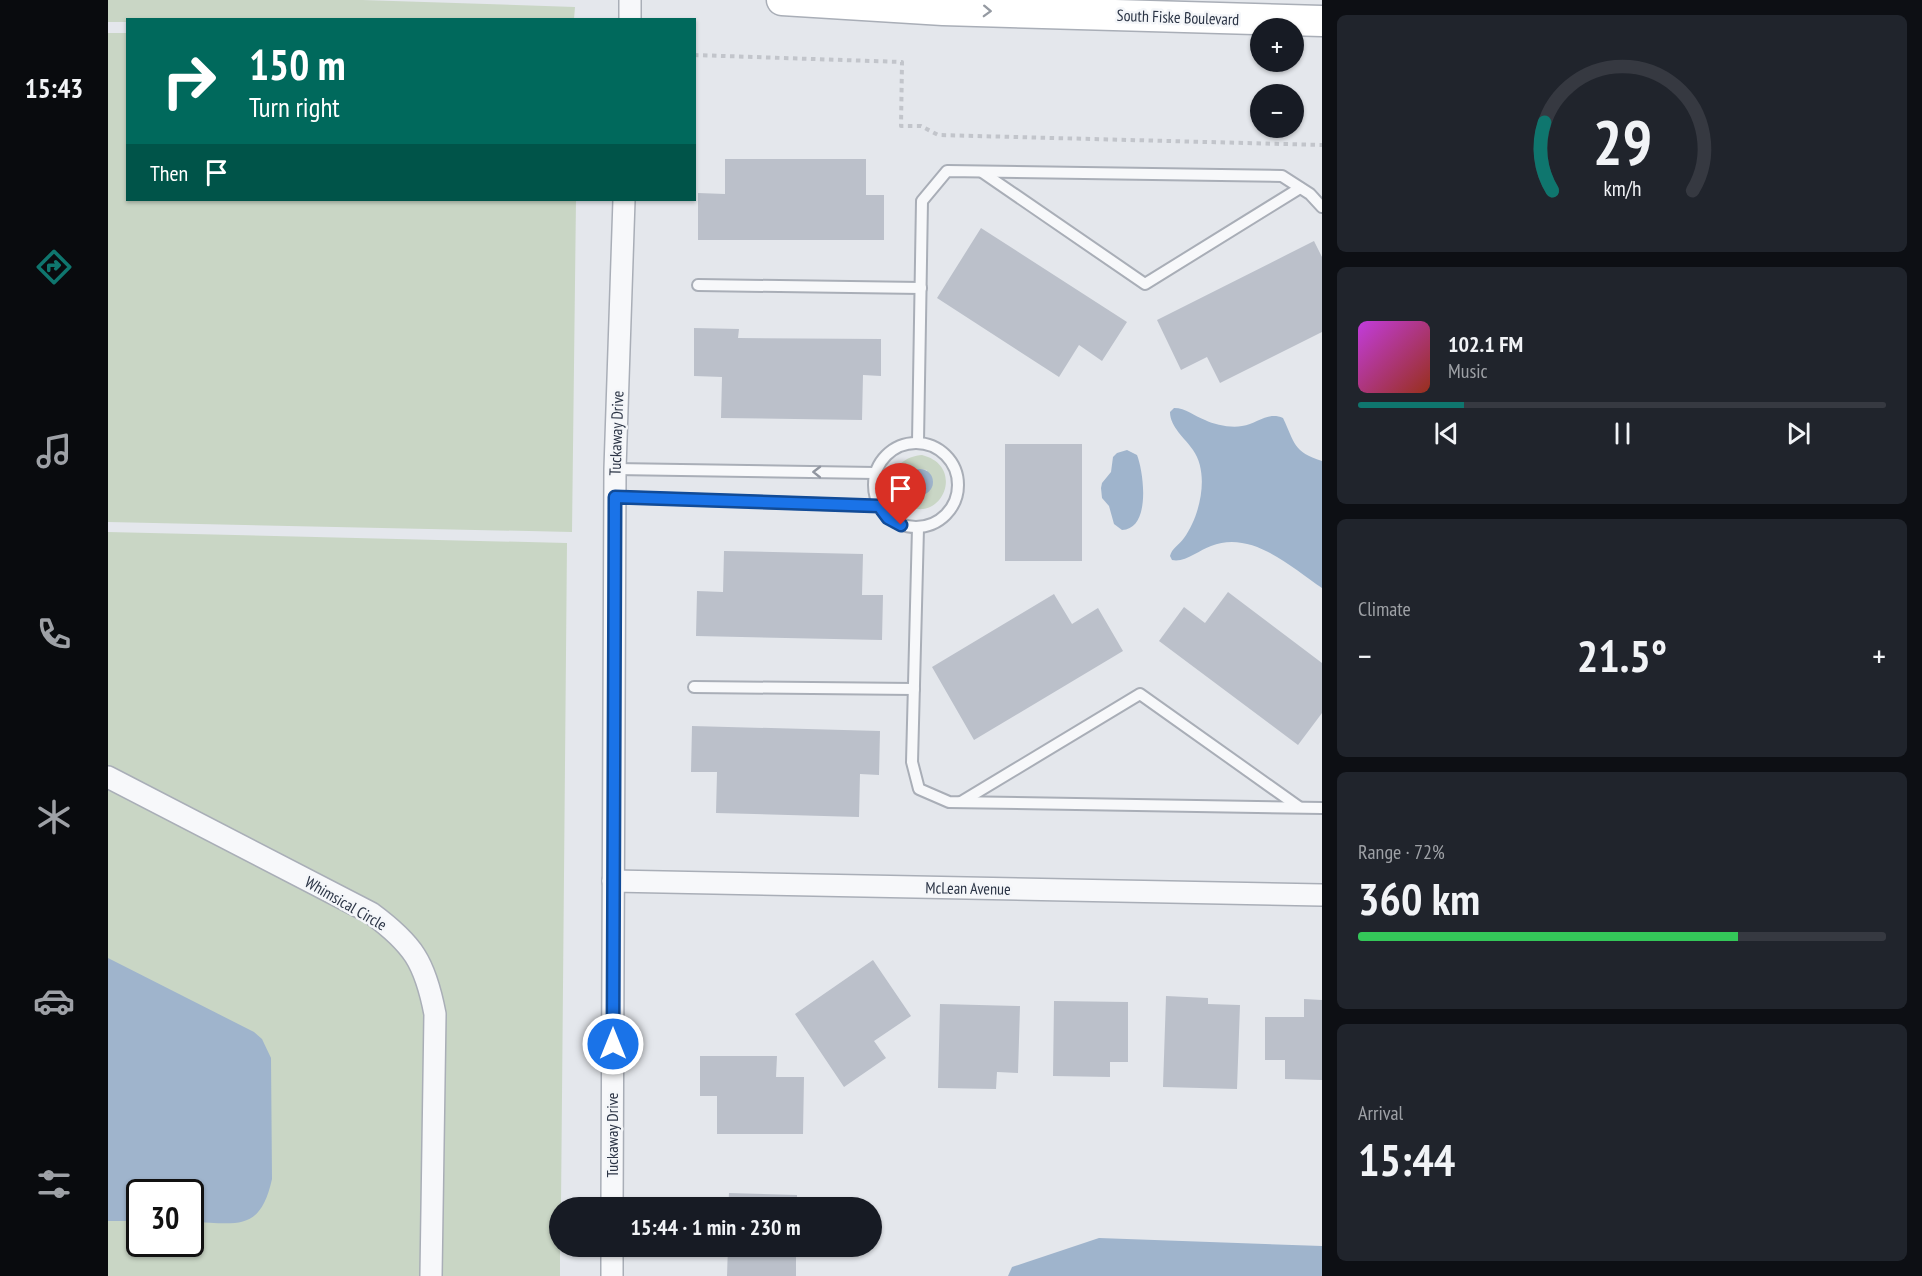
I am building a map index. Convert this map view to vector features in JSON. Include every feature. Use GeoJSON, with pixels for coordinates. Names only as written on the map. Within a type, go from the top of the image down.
{"type":"FeatureCollection","features":[{"type":"Feature","properties":{"kind":"main road","name":"South Fiske Boulevard"},"geometry":{"type":"LineString","coordinates":[[782,0],[943,10],[1322,21]]}},
{"type":"Feature","properties":{"kind":"street"},"geometry":{"type":"LineString","coordinates":[[630,0],[630,18]]}},
{"type":"Feature","properties":{"kind":"street","name":"Tuckaway Drive"},"geometry":{"type":"LineString","coordinates":[[612,1197],[615,469],[624,201]]}},
{"type":"Feature","properties":{"kind":"street","name":"Whimsical Circle"},"geometry":{"type":"LineString","coordinates":[[108,777],[371,914],[406,943],[417,959],[429,985],[435,1014],[430,1276]]}},
{"type":"Feature","properties":{"kind":"street","name":"McLean Avenue"},"geometry":{"type":"LineString","coordinates":[[614,881],[1322,895]]}},
{"type":"Feature","properties":{"kind":"street"},"geometry":{"type":"LineString","coordinates":[[612,1257],[612,1276]]}},
{"type":"Feature","properties":{"kind":"lane"},"geometry":{"type":"LineString","coordinates":[[918,442],[922,201],[947,171],[1282,176],[1310,194],[1322,207]]}},
{"type":"Feature","properties":{"kind":"lane"},"geometry":{"type":"LineString","coordinates":[[982,172],[1145,284],[1300,188]]}},
{"type":"Feature","properties":{"kind":"lane"},"geometry":{"type":"LineString","coordinates":[[698,285],[921,288]]}},
{"type":"Feature","properties":{"kind":"lane"},"geometry":{"type":"LineString","coordinates":[[918,442],[938,448],[949,458],[958,479],[958,494],[948,512],[932,525],[918,528],[901,525],[888,518],[879,506],[874,488],[875,473],[880,462],[890,451],[903,444],[918,442]]}},
{"type":"Feature","properties":{"kind":"lane"},"geometry":{"type":"LineString","coordinates":[[615,469],[875,473]]}},
{"type":"Feature","properties":{"kind":"lane"},"geometry":{"type":"LineString","coordinates":[[615,497],[879,506]]}},
{"type":"Feature","properties":{"kind":"lane"},"geometry":{"type":"LineString","coordinates":[[918,528],[912,762],[919,789],[949,802],[1322,807]]}},
{"type":"Feature","properties":{"kind":"lane"},"geometry":{"type":"LineString","coordinates":[[694,687],[914,689]]}},
{"type":"Feature","properties":{"kind":"lane"},"geometry":{"type":"LineString","coordinates":[[961,802],[1140,694],[1299,807]]}},
{"type":"Feature","properties":{"kind":"path"},"geometry":{"type":"LineString","coordinates":[[696,55],[902,62],[901,126],[921,126],[938,135],[1322,145]]}},
{"type":"Feature","properties":{"kind":"green space"},"geometry":{"type":"Polygon","coordinates":[[[108,0],[362,0],[575,7],[574,18],[126,18],[126,22],[108,22],[108,0]]]}},
{"type":"Feature","properties":{"kind":"green space"},"geometry":{"type":"Polygon","coordinates":[[[108,33],[126,33],[126,201],[576,201],[572,532],[108,522],[108,33]]]}},
{"type":"Feature","properties":{"kind":"green space"},"geometry":{"type":"Polygon","coordinates":[[[922,455],[935,461],[943,470],[946,480],[939,500],[931,507],[920,509],[908,506],[895,492],[893,475],[899,465],[922,455]],[[914,470],[907,481],[908,488],[913,493],[927,470],[914,470]]]}},
{"type":"Feature","properties":{"kind":"green space"},"geometry":{"type":"Polygon","coordinates":[[[108,532],[567,543],[561,1197],[549,1197],[549,1257],[560,1257],[560,1276],[108,1276],[108,532]]]}},
{"type":"Feature","properties":{"kind":"water"},"geometry":{"type":"Polygon","coordinates":[[[1174,408],[1213,423],[1238,427],[1278,416],[1283,418],[1296,446],[1305,454],[1322,461],[1322,588],[1270,553],[1241,543],[1226,542],[1211,546],[1187,558],[1172,560],[1171,553],[1184,538],[1195,518],[1202,483],[1198,460],[1193,450],[1172,423],[1170,412],[1174,408]]]}},
{"type":"Feature","properties":{"kind":"water"},"geometry":{"type":"Polygon","coordinates":[[[1127,450],[1137,455],[1140,463],[1143,499],[1138,520],[1131,527],[1122,530],[1114,524],[1109,506],[1102,498],[1101,488],[1102,483],[1111,472],[1113,457],[1127,450]]]}},
{"type":"Feature","properties":{"kind":"water"},"geometry":{"type":"Polygon","coordinates":[[[920,469],[929,473],[933,482],[929,491],[920,495],[911,491],[907,482],[911,473],[920,469]]]}},
{"type":"Feature","properties":{"kind":"water"},"geometry":{"type":"Polygon","coordinates":[[[108,958],[254,1032],[262,1039],[271,1058],[272,1179],[261,1209],[253,1217],[234,1223],[221,1223],[204,1222],[204,1179],[126,1179],[126,1221],[108,1221],[108,958]]]}},
{"type":"Feature","properties":{"kind":"water"},"geometry":{"type":"Polygon","coordinates":[[[1099,1238],[1322,1246],[1322,1276],[1008,1276],[1012,1267],[1099,1238]]]}},
{"type":"Feature","properties":{"kind":"building"},"geometry":{"type":"Polygon","coordinates":[[[725,159],[866,159],[866,195],[884,195],[884,240],[698,240],[698,193],[725,194],[725,159]]]}},
{"type":"Feature","properties":{"kind":"building"},"geometry":{"type":"Polygon","coordinates":[[[981,228],[1127,322],[1102,361],[1079,345],[1059,377],[937,298],[981,228]]]}},
{"type":"Feature","properties":{"kind":"building"},"geometry":{"type":"Polygon","coordinates":[[[1314,241],[1322,257],[1322,332],[1220,383],[1207,357],[1181,370],[1157,320],[1314,241]]]}},
{"type":"Feature","properties":{"kind":"building"},"geometry":{"type":"Polygon","coordinates":[[[694,328],[739,329],[738,338],[881,339],[881,376],[863,375],[862,420],[721,418],[722,377],[694,376],[694,328]]]}},
{"type":"Feature","properties":{"kind":"building"},"geometry":{"type":"Polygon","coordinates":[[[1005,444],[1082,444],[1082,561],[1005,561],[1005,444]]]}},
{"type":"Feature","properties":{"kind":"building"},"geometry":{"type":"Polygon","coordinates":[[[724,551],[863,554],[862,595],[883,595],[882,640],[696,636],[697,591],[723,592],[724,551]]]}},
{"type":"Feature","properties":{"kind":"building"},"geometry":{"type":"Polygon","coordinates":[[[1228,592],[1322,663],[1322,713],[1298,745],[1159,641],[1184,607],[1205,623],[1228,592]]]}},
{"type":"Feature","properties":{"kind":"building"},"geometry":{"type":"Polygon","coordinates":[[[1054,594],[1072,624],[1098,608],[1123,651],[974,740],[932,667],[1054,594]]]}},
{"type":"Feature","properties":{"kind":"building"},"geometry":{"type":"Polygon","coordinates":[[[692,726],[880,731],[879,775],[860,774],[859,817],[716,813],[717,772],[691,772],[692,726]]]}},
{"type":"Feature","properties":{"kind":"building"},"geometry":{"type":"Polygon","coordinates":[[[873,960],[911,1016],[874,1041],[886,1058],[844,1087],[795,1014],[873,960]]]}},
{"type":"Feature","properties":{"kind":"building"},"geometry":{"type":"Polygon","coordinates":[[[1166,996],[1208,998],[1208,1004],[1240,1005],[1237,1089],[1163,1087],[1166,996]]]}},
{"type":"Feature","properties":{"kind":"building"},"geometry":{"type":"Polygon","coordinates":[[[1304,999],[1322,1000],[1322,1080],[1285,1079],[1285,1060],[1265,1060],[1265,1017],[1304,1017],[1304,999]]]}},
{"type":"Feature","properties":{"kind":"building"},"geometry":{"type":"Polygon","coordinates":[[[1054,1001],[1128,1002],[1128,1062],[1110,1062],[1110,1077],[1053,1076],[1054,1001]]]}},
{"type":"Feature","properties":{"kind":"building"},"geometry":{"type":"Polygon","coordinates":[[[940,1004],[1020,1006],[1018,1073],[997,1072],[996,1089],[938,1088],[940,1004]]]}},
{"type":"Feature","properties":{"kind":"building"},"geometry":{"type":"Polygon","coordinates":[[[700,1056],[777,1056],[776,1077],[804,1077],[803,1134],[717,1134],[717,1096],[700,1096],[700,1056]]]}},
{"type":"Feature","properties":{"kind":"building"},"geometry":{"type":"Polygon","coordinates":[[[729,1193],[797,1195],[797,1197],[729,1197],[729,1193]]]}},
{"type":"Feature","properties":{"kind":"building"},"geometry":{"type":"Polygon","coordinates":[[[728,1257],[796,1257],[796,1276],[727,1276],[728,1257]]]}},
{"type":"Feature","properties":{"kind":"route"},"geometry":{"type":"LineString","coordinates":[[613,1044],[615,497],[879,506],[888,518],[901,525]]}}]}
